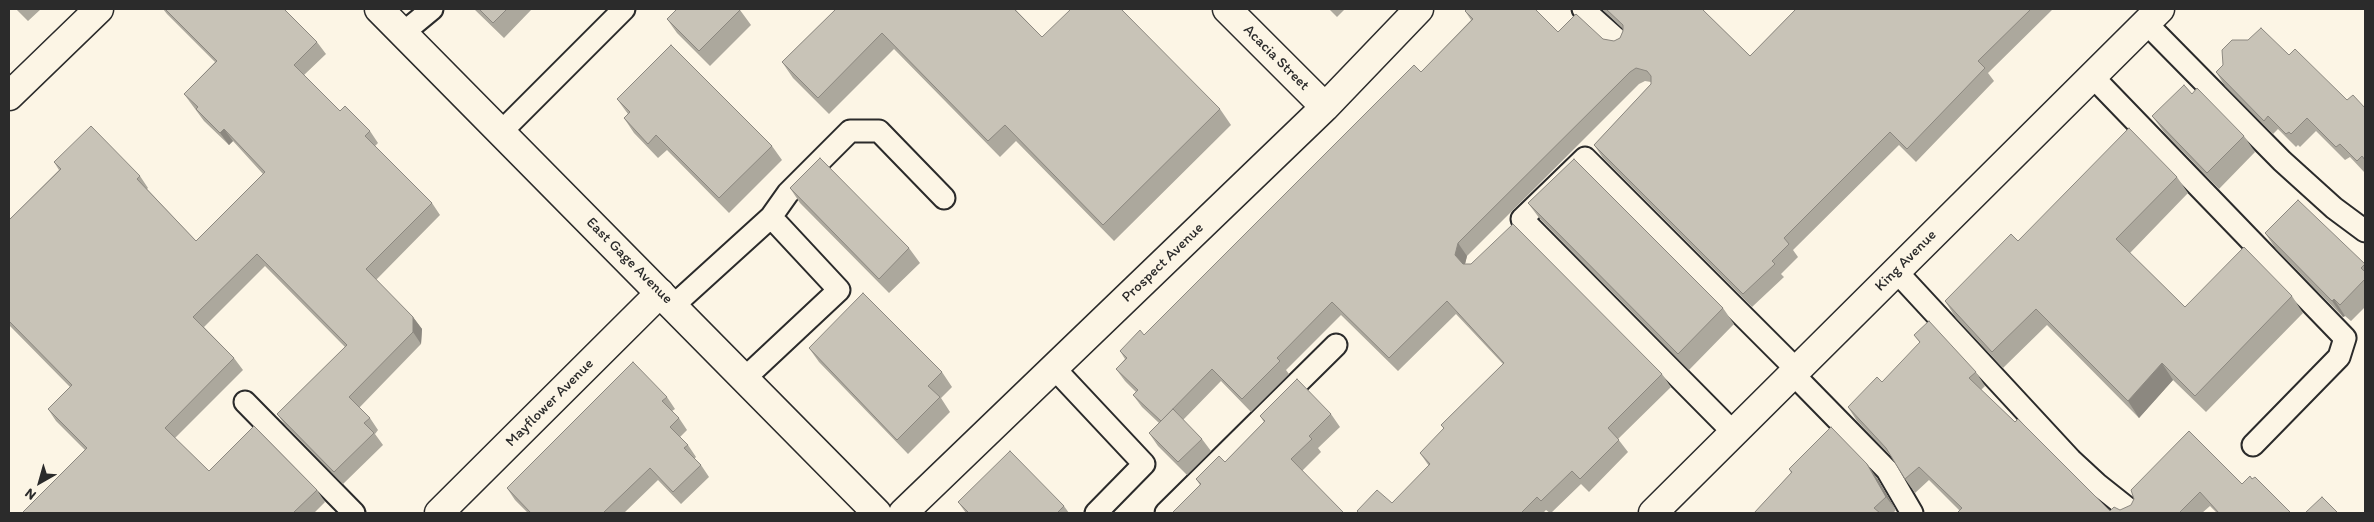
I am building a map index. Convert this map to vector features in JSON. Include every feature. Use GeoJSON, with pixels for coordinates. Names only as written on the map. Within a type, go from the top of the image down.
{"type":"FeatureCollection","features":[{"type":"Feature","properties":{"kind":"street"},"geometry":{"type":"LineString","coordinates":[[9,96],[100,9]]}},
{"type":"Feature","properties":{"kind":"street","name":"East Gage Avenue"},"geometry":{"type":"LineString","coordinates":[[379,9],[878,513]]}},
{"type":"Feature","properties":{"kind":"street","name":"Acacia Street"},"geometry":{"type":"LineString","coordinates":[[1227,9],[1324,107]]}},
{"type":"Feature","properties":{"kind":"street","name":"Prospect Avenue"},"geometry":{"type":"LineString","coordinates":[[903,513],[1324,107],[1419,9]]}},
{"type":"Feature","properties":{"kind":"street","name":"King Avenue"},"geometry":{"type":"LineString","coordinates":[[1653,513],[2153,16]]}},
{"type":"Feature","properties":{"kind":"street","name":"Mayflower Avenue"},"geometry":{"type":"LineString","coordinates":[[439,513],[666,299]]}},
{"type":"Feature","properties":{"kind":"lane"},"geometry":{"type":"LineString","coordinates":[[403,33],[432,9]]}},
{"type":"Feature","properties":{"kind":"lane"},"geometry":{"type":"LineString","coordinates":[[501,132],[624,9]]}},
{"type":"Feature","properties":{"kind":"lane"},"geometry":{"type":"LineString","coordinates":[[1583,9],[1620,42]]}},
{"type":"Feature","properties":{"kind":"lane"},"geometry":{"type":"LineString","coordinates":[[2153,16],[2282,161],[2334,208],[2365,231]]}},
{"type":"Feature","properties":{"kind":"lane"},"geometry":{"type":"LineString","coordinates":[[2092,76],[2345,338],[2340,357],[2253,444]]}},
{"type":"Feature","properties":{"kind":"lane"},"geometry":{"type":"LineString","coordinates":[[666,299],[771,217],[788,193],[850,131],[880,131],[944,198]]}},
{"type":"Feature","properties":{"kind":"lane"},"geometry":{"type":"LineString","coordinates":[[1734,433],[1516,225],[1592,151],[1887,470],[1912,513]]}},
{"type":"Feature","properties":{"kind":"lane"},"geometry":{"type":"LineString","coordinates":[[745,378],[838,290],[771,217]]}},
{"type":"Feature","properties":{"kind":"lane"},"geometry":{"type":"LineString","coordinates":[[1896,271],[2072,460],[2097,484],[2131,511]]}},
{"type":"Feature","properties":{"kind":"lane"},"geometry":{"type":"LineString","coordinates":[[1166,513],[1336,345]]}},
{"type":"Feature","properties":{"kind":"lane"},"geometry":{"type":"LineString","coordinates":[[1054,368],[1144,464],[1096,513]]}},
{"type":"Feature","properties":{"kind":"lane"},"geometry":{"type":"LineString","coordinates":[[246,402],[354,513]]}},
{"type":"Feature","properties":{"kind":"building"},"geometry":{"type":"Polygon","coordinates":[[[165,9],[284,9],[317,42],[294,65],[340,111],[345,106],[370,131],[365,136],[432,203],[366,269],[413,317],[413,332],[349,397],[370,418],[364,423],[374,433],[334,472],[277,414],[347,345],[257,254],[193,317],[234,358],[165,428],[209,471],[254,426],[317,490],[293,513],[22,513],[87,448],[48,409],[72,385],[9,321],[9,220],[61,169],[54,162],[91,126],[140,176],[137,179],[196,241],[265,172],[224,129],[220,133],[184,94],[217,61],[165,9]]]}},
{"type":"Feature","properties":{"kind":"building"},"geometry":{"type":"Polygon","coordinates":[[[479,9],[507,9],[493,23],[479,9]]]}},
{"type":"Feature","properties":{"kind":"building"},"geometry":{"type":"Polygon","coordinates":[[[677,9],[740,10],[699,51],[667,19],[677,9]]]}},
{"type":"Feature","properties":{"kind":"building"},"geometry":{"type":"Polygon","coordinates":[[[836,9],[1014,9],[1042,37],[1071,9],[1121,9],[1220,109],[1103,225],[1005,125],[988,141],[882,33],[818,98],[782,62],[836,9]]]}},
{"type":"Feature","properties":{"kind":"building"},"geometry":{"type":"Polygon","coordinates":[[[1467,9],[1535,9],[1558,32],[1576,14],[1603,39],[1614,41],[1620,38],[1623,25],[1606,9],[1702,9],[1750,56],[1796,9],[2031,9],[1978,61],[1985,68],[1907,149],[1890,132],[1784,238],[1789,244],[1772,261],[1775,264],[1743,294],[1594,145],[1651,84],[1651,76],[1647,71],[1636,68],[1630,72],[1458,243],[1455,255],[1463,264],[1471,264],[1513,224],[1662,374],[1608,428],[1619,440],[1580,479],[1572,471],[1541,501],[1537,497],[1521,513],[1359,513],[1357,511],[1377,490],[1392,503],[1430,464],[1420,453],[1444,428],[1441,425],[1504,363],[1447,301],[1389,358],[1332,302],[1277,358],[1280,361],[1242,399],[1212,369],[1161,421],[1133,395],[1138,390],[1116,369],[1127,358],[1120,351],[1140,330],[1144,335],[1414,65],[1421,72],[1473,19],[1465,11],[1467,9]]]}},
{"type":"Feature","properties":{"kind":"building"},"geometry":{"type":"Polygon","coordinates":[[[2261,28],[2289,55],[2295,49],[2347,100],[2353,95],[2365,108],[2365,160],[2362,156],[2357,161],[2340,144],[2336,147],[2307,118],[2291,134],[2289,132],[2286,134],[2268,116],[2264,121],[2216,72],[2223,65],[2222,50],[2232,40],[2248,40],[2261,28]]]}},
{"type":"Feature","properties":{"kind":"building"},"geometry":{"type":"Polygon","coordinates":[[[671,45],[772,146],[719,198],[656,135],[648,144],[624,118],[630,112],[617,99],[671,45]]]}},
{"type":"Feature","properties":{"kind":"building"},"geometry":{"type":"Polygon","coordinates":[[[2184,85],[2192,94],[2197,88],[2244,136],[2207,173],[2152,116],[2184,85]]]}},
{"type":"Feature","properties":{"kind":"building"},"geometry":{"type":"Polygon","coordinates":[[[2129,128],[2177,177],[2116,239],[2185,307],[2244,247],[2292,296],[2195,396],[2162,363],[2128,401],[2036,309],[1992,352],[1945,301],[2011,234],[2018,241],[2129,128]]]}},
{"type":"Feature","properties":{"kind":"building"},"geometry":{"type":"Polygon","coordinates":[[[820,158],[909,248],[879,279],[790,188],[820,158]]]}},
{"type":"Feature","properties":{"kind":"building"},"geometry":{"type":"Polygon","coordinates":[[[1574,159],[1723,308],[1678,354],[1528,203],[1574,159]]]}},
{"type":"Feature","properties":{"kind":"building"},"geometry":{"type":"Polygon","coordinates":[[[2298,200],[2365,264],[2361,268],[2365,272],[2365,279],[2340,305],[2334,299],[2332,301],[2265,233],[2298,200]]]}},
{"type":"Feature","properties":{"kind":"building"},"geometry":{"type":"Polygon","coordinates":[[[863,293],[942,372],[928,386],[940,397],[897,440],[809,348],[863,293]]]}},
{"type":"Feature","properties":{"kind":"building"},"geometry":{"type":"Polygon","coordinates":[[[1929,321],[1976,372],[1969,378],[2015,422],[2018,419],[2110,511],[2114,507],[2120,510],[2131,505],[2134,499],[2131,490],[2189,431],[2242,484],[2250,476],[2252,479],[2255,477],[2291,513],[2219,513],[2200,492],[2179,513],[1959,513],[1962,508],[1919,467],[1905,479],[1886,448],[1848,407],[1877,377],[1882,382],[1920,342],[1914,335],[1929,321]]]}},
{"type":"Feature","properties":{"kind":"building"},"geometry":{"type":"Polygon","coordinates":[[[633,362],[667,397],[662,401],[679,418],[670,427],[688,445],[684,448],[701,465],[673,492],[650,468],[603,513],[531,513],[507,488],[633,362]]]}},
{"type":"Feature","properties":{"kind":"building"},"geometry":{"type":"Polygon","coordinates":[[[1297,379],[1331,414],[1309,436],[1312,439],[1291,459],[1343,512],[1172,513],[1201,484],[1196,479],[1219,456],[1225,462],[1265,421],[1260,416],[1297,379]]]}},
{"type":"Feature","properties":{"kind":"building"},"geometry":{"type":"Polygon","coordinates":[[[1173,409],[1202,439],[1178,462],[1149,433],[1173,409]]]}},
{"type":"Feature","properties":{"kind":"building"},"geometry":{"type":"Polygon","coordinates":[[[1831,427],[1867,464],[1886,497],[1874,508],[1880,513],[1754,513],[1792,472],[1789,469],[1831,427]]]}},
{"type":"Feature","properties":{"kind":"building"},"geometry":{"type":"Polygon","coordinates":[[[1010,451],[1064,506],[1057,513],[969,513],[958,502],[1010,451]]]}},
{"type":"Feature","properties":{"kind":"building"},"geometry":{"type":"Polygon","coordinates":[[[2322,497],[2338,513],[2305,513],[2322,497]]]}}]}
